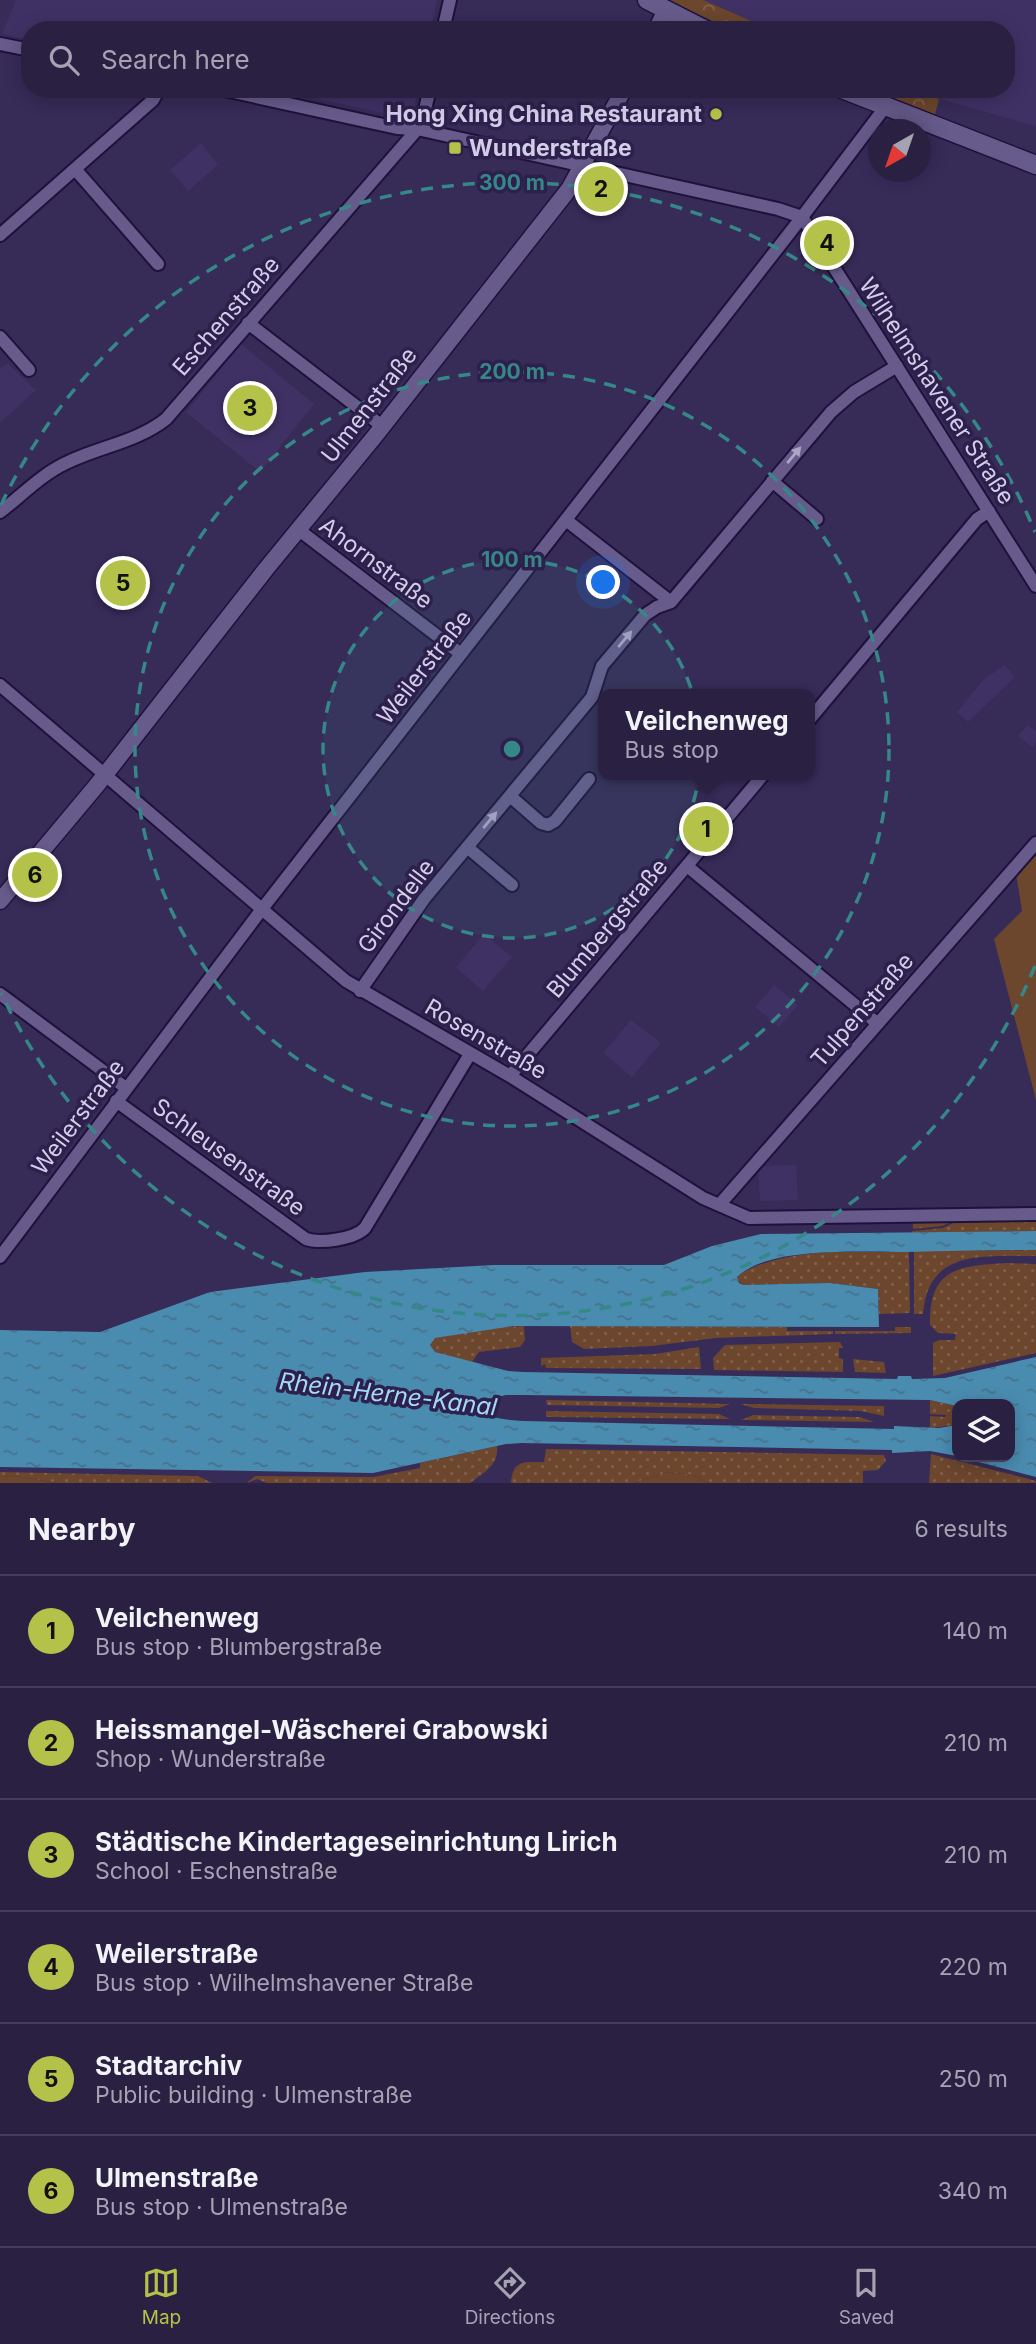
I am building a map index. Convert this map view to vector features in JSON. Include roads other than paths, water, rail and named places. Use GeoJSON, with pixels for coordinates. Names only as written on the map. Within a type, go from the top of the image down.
{"type":"FeatureCollection","features":[{"type":"Feature","properties":{"kind":"main road"},"geometry":{"type":"LineString","coordinates":[[647,0],[688,21]]}},
{"type":"Feature","properties":{"kind":"main road"},"geometry":{"type":"LineString","coordinates":[[865,98],[1036,165]]}},
{"type":"Feature","properties":{"kind":"street"},"geometry":{"type":"LineString","coordinates":[[445,21],[450,0]]}},
{"type":"Feature","properties":{"kind":"street"},"geometry":{"type":"LineString","coordinates":[[660,21],[666,10]]}},
{"type":"Feature","properties":{"kind":"street"},"geometry":{"type":"LineString","coordinates":[[0,44],[21,48]]}},
{"type":"Feature","properties":{"kind":"street"},"geometry":{"type":"LineString","coordinates":[[0,234],[154,98]]}},
{"type":"Feature","properties":{"kind":"street"},"geometry":{"type":"LineString","coordinates":[[261,98],[397,128],[417,129],[778,209],[802,217]]}},
{"type":"Feature","properties":{"kind":"street","name":"Eschenstraße"},"geometry":{"type":"LineString","coordinates":[[0,512],[65,463],[140,435],[160,424],[417,129],[423,120],[428,98]]}},
{"type":"Feature","properties":{"kind":"street","name":"Ulmenstraße"},"geometry":{"type":"LineString","coordinates":[[0,901],[569,189],[619,98]]}},
{"type":"Feature","properties":{"kind":"street","name":"Weilerstraße"},"geometry":{"type":"LineString","coordinates":[[2,1249],[262,909],[886,106]]}},
{"type":"Feature","properties":{"kind":"street"},"geometry":{"type":"LineString","coordinates":[[75,169],[158,264]]}},
{"type":"Feature","properties":{"kind":"street","name":"Wilhelmshavener Straße"},"geometry":{"type":"LineString","coordinates":[[802,217],[1036,586]]}},
{"type":"Feature","properties":{"kind":"street"},"geometry":{"type":"LineString","coordinates":[[248,323],[382,426]]}},
{"type":"Feature","properties":{"kind":"street"},"geometry":{"type":"LineString","coordinates":[[0,337],[29,370]]}},
{"type":"Feature","properties":{"kind":"street","name":"Girondelle"},"geometry":{"type":"LineString","coordinates":[[360,991],[424,899],[592,697],[602,666],[645,615],[671,602],[837,406],[897,366]]}},
{"type":"Feature","properties":{"kind":"street"},"geometry":{"type":"LineString","coordinates":[[772,481],[817,519]]}},
{"type":"Feature","properties":{"kind":"street"},"geometry":{"type":"LineString","coordinates":[[815,713],[977,519],[989,511]]}},
{"type":"Feature","properties":{"kind":"street"},"geometry":{"type":"LineString","coordinates":[[566,520],[671,602]]}},
{"type":"Feature","properties":{"kind":"street","name":"Ahornstraße"},"geometry":{"type":"LineString","coordinates":[[299,530],[461,654]]}},
{"type":"Feature","properties":{"kind":"street","name":"Rosenstraße"},"geometry":{"type":"LineString","coordinates":[[0,685],[360,991],[510,1076],[703,1198],[749,1217],[1036,1214]]}},
{"type":"Feature","properties":{"kind":"street"},"geometry":{"type":"LineString","coordinates":[[510,796],[541,823],[548,825],[555,821],[589,779]]}},
{"type":"Feature","properties":{"kind":"street","name":"Blumbergstraße"},"geometry":{"type":"LineString","coordinates":[[510,1076],[759,780]]}},
{"type":"Feature","properties":{"kind":"street","name":"Tulpenstraße"},"geometry":{"type":"LineString","coordinates":[[720,1204],[1036,843]]}},
{"type":"Feature","properties":{"kind":"street"},"geometry":{"type":"LineString","coordinates":[[467,847],[512,885]]}},
{"type":"Feature","properties":{"kind":"street"},"geometry":{"type":"LineString","coordinates":[[687,866],[878,1024]]}},
{"type":"Feature","properties":{"kind":"street"},"geometry":{"type":"LineString","coordinates":[[0,994],[126,1088]]}},
{"type":"Feature","properties":{"kind":"street","name":"Schleusenstraße"},"geometry":{"type":"LineString","coordinates":[[116,1101],[306,1239],[315,1241],[357,1235],[365,1228],[470,1054]]}},
{"type":"Feature","properties":{"kind":"water","name":"Rhein-Herne-Kanal"},"geometry":{"type":"Polygon","coordinates":[[[1036,1231],[1036,1250],[793,1255],[751,1267],[737,1277],[743,1285],[830,1283],[878,1289],[879,1327],[513,1326],[435,1338],[430,1345],[435,1352],[508,1371],[523,1372],[897,1379],[898,1376],[911,1376],[912,1379],[945,1378],[1036,1357],[1036,1477],[978,1462],[1015,1462],[1015,1399],[952,1399],[952,1405],[930,1400],[506,1395],[476,1402],[473,1409],[490,1416],[523,1421],[894,1429],[894,1426],[939,1428],[952,1426],[952,1455],[930,1451],[892,1453],[892,1450],[522,1443],[506,1444],[373,1473],[0,1467],[0,1330],[100,1332],[210,1292],[365,1272],[494,1265],[664,1265],[712,1246],[761,1234],[1036,1231]]]}},
{"type":"Feature","properties":{"kind":"place","name":"Hong Xing China Restaurant"},"geometry":{"type":"Point","coordinates":[716,114]}},
{"type":"Feature","properties":{"kind":"place","name":"Wunderstraße"},"geometry":{"type":"Point","coordinates":[455,148]}},
{"type":"Feature","properties":{"kind":"place","name":"Heissmangel-Wäscherei Grabowski"},"geometry":{"type":"Point","coordinates":[601,189]}},
{"type":"Feature","properties":{"kind":"place","name":"Weilerstraße"},"geometry":{"type":"Point","coordinates":[827,243]}},
{"type":"Feature","properties":{"kind":"place","name":"Städtische Kindertageseinrichtung Lirich"},"geometry":{"type":"Point","coordinates":[250,408]}},
{"type":"Feature","properties":{"kind":"place","name":"Stadtarchiv"},"geometry":{"type":"Point","coordinates":[123,583]}},
{"type":"Feature","properties":{"kind":"place","name":"Veilchenweg"},"geometry":{"type":"Point","coordinates":[706,829]}},
{"type":"Feature","properties":{"kind":"place","name":"Ulmenstraße"},"geometry":{"type":"Point","coordinates":[35,875]}}]}
